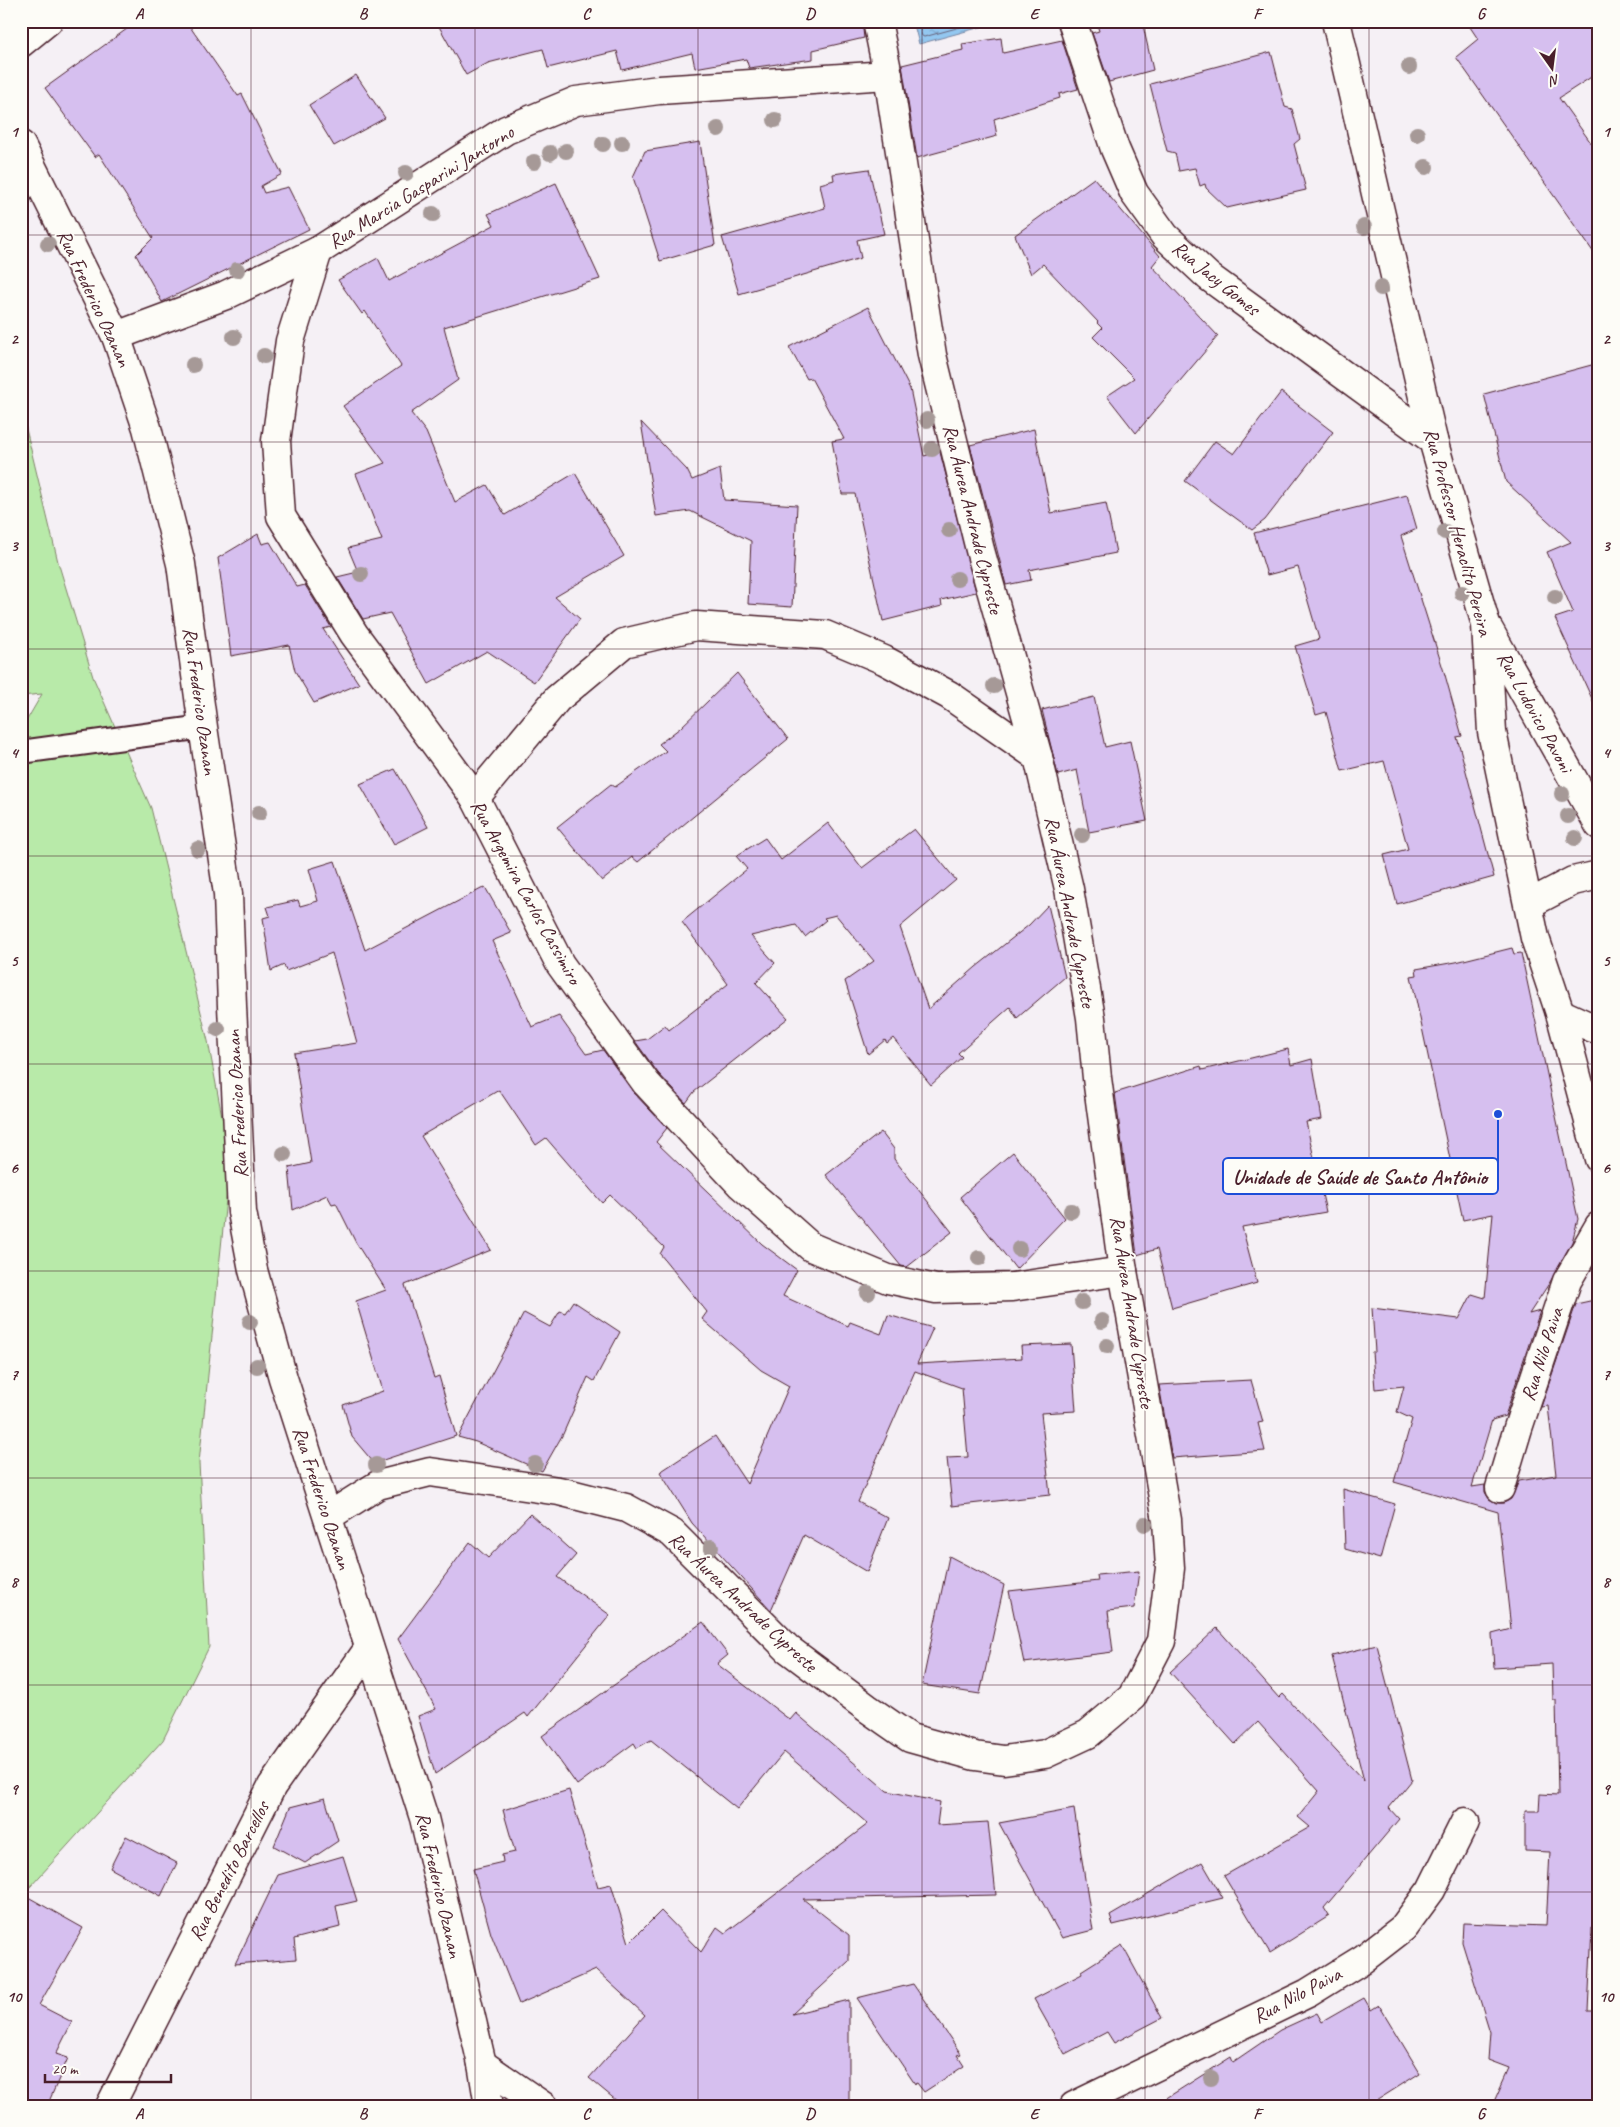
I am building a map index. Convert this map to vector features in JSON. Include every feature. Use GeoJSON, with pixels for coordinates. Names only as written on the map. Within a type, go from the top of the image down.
{"type":"FeatureCollection","features":[{"type":"Feature","properties":{"kind":"street"},"geometry":{"type":"LineString","coordinates":[[21,44],[48,21]]}},
{"type":"Feature","properties":{"kind":"street","name":"Rua Áurea Andrade Cypreste"},"geometry":{"type":"LineString","coordinates":[[329,1516],[378,1485],[430,1472],[559,1491],[626,1508],[672,1533],[788,1649],[910,1738],[953,1751],[1004,1760],[1045,1754],[1088,1734],[1132,1697],[1161,1640],[1170,1568],[1167,1520],[1123,1271],[1097,1078],[1091,1018],[1071,898],[1038,757],[980,550],[932,355],[888,75],[877,21]]}},
{"type":"Feature","properties":{"kind":"street","name":"Rua Jacy Gomes"},"geometry":{"type":"LineString","coordinates":[[1072,21],[1115,149],[1134,193],[1165,236],[1209,277],[1433,440]]}},
{"type":"Feature","properties":{"kind":"street","name":"Rua Professor Heraclito Pereira"},"geometry":{"type":"LineString","coordinates":[[1336,21],[1433,440],[1486,625],[1492,732],[1535,938],[1560,1013],[1599,1159]]}},
{"type":"Feature","properties":{"kind":"street","name":"Rua Marcia Gasparini Jantorno"},"geometry":{"type":"LineString","coordinates":[[116,336],[226,295],[318,251],[506,130],[576,101],[659,90],[888,75]]}},
{"type":"Feature","properties":{"kind":"street","name":"Rua Frederico Ozanan"},"geometry":{"type":"LineString","coordinates":[[21,145],[116,336],[147,428],[181,564],[228,894],[242,1212],[253,1270],[284,1378],[424,1818],[482,2064],[489,2106]]}},
{"type":"Feature","properties":{"kind":"street","name":"Rua Argemira Carlos Cassimiro"},"geometry":{"type":"LineString","coordinates":[[318,251],[290,341],[276,441],[281,516],[354,634],[475,798],[560,964],[646,1083],[740,1184],[811,1247],[888,1279],[936,1289],[1012,1287],[1123,1271]]}},
{"type":"Feature","properties":{"kind":"street","name":"Rua Ludovico Pavoni"},"geometry":{"type":"LineString","coordinates":[[1486,625],[1599,825]]}},
{"type":"Feature","properties":{"kind":"street"},"geometry":{"type":"LineString","coordinates":[[475,798],[557,699],[624,643],[696,626],[825,635],[884,660],[949,695],[1038,757]]}},
{"type":"Feature","properties":{"kind":"street"},"geometry":{"type":"LineString","coordinates":[[1529,904],[1573,881],[1599,875]]}},
{"type":"Feature","properties":{"kind":"street"},"geometry":{"type":"LineString","coordinates":[[1560,1013],[1593,1028],[1599,1028]]}},
{"type":"Feature","properties":{"kind":"street","name":"Rua Nilo Paiva"},"geometry":{"type":"LineString","coordinates":[[1500,1488],[1567,1281],[1599,1226]]}},
{"type":"Feature","properties":{"kind":"street","name":"Rua Benedito Barcellos"},"geometry":{"type":"LineString","coordinates":[[110,2106],[272,1786],[369,1648]]}},
{"type":"Feature","properties":{"kind":"street","name":"Rua Nilo Paiva"},"geometry":{"type":"LineString","coordinates":[[1074,2106],[1308,1993],[1363,1959],[1403,1928],[1431,1890],[1465,1822]]}},
{"type":"Feature","properties":{"kind":"street"},"geometry":{"type":"LineString","coordinates":[[482,2064],[543,2106]]}},
{"type":"Feature","properties":{"kind":"lane"},"geometry":{"type":"LineString","coordinates":[[21,752],[203,727]]}},
{"type":"Feature","properties":{"kind":"green space"},"geometry":{"type":"Polygon","coordinates":[[[21,408],[58,562],[93,677],[151,808],[208,1041],[230,1160],[199,1463],[209,1647],[163,1740],[21,1897],[21,730],[42,694],[21,696],[21,408]]]}},
{"type":"Feature","properties":{"kind":"water"},"geometry":{"type":"Polygon","coordinates":[[[913,21],[992,21],[992,24],[919,44],[913,21]]]}},
{"type":"Feature","properties":{"kind":"building"},"geometry":{"type":"Polygon","coordinates":[[[138,21],[186,21],[238,96],[242,94],[282,174],[261,186],[264,193],[288,187],[309,229],[162,302],[136,255],[153,238],[99,154],[95,157],[45,88],[138,21]]]}},
{"type":"Feature","properties":{"kind":"building"},"geometry":{"type":"Polygon","coordinates":[[[436,21],[862,21],[864,38],[813,50],[813,59],[749,68],[746,59],[695,68],[692,53],[622,70],[617,51],[548,68],[543,49],[488,63],[466,75],[436,21]]]}},
{"type":"Feature","properties":{"kind":"building"},"geometry":{"type":"Polygon","coordinates":[[[1096,21],[1142,21],[1153,70],[1109,82],[1092,33],[1099,31],[1096,21]]]}},
{"type":"Feature","properties":{"kind":"building"},"geometry":{"type":"Polygon","coordinates":[[[1466,21],[1599,21],[1599,72],[1559,98],[1599,154],[1599,260],[1456,57],[1478,39],[1466,21]]]}},
{"type":"Feature","properties":{"kind":"building"},"geometry":{"type":"Polygon","coordinates":[[[1001,38],[1003,53],[1062,40],[1078,89],[1059,94],[1060,98],[994,119],[997,136],[917,158],[902,65],[963,50],[962,44],[1001,38]]]}},
{"type":"Feature","properties":{"kind":"building"},"geometry":{"type":"Polygon","coordinates":[[[1271,52],[1285,107],[1292,109],[1300,139],[1294,144],[1306,190],[1227,208],[1206,188],[1205,184],[1200,186],[1195,168],[1179,171],[1175,153],[1167,151],[1150,84],[1271,52]]]}},
{"type":"Feature","properties":{"kind":"building"},"geometry":{"type":"Polygon","coordinates":[[[356,75],[385,118],[334,146],[309,105],[356,75]]]}},
{"type":"Feature","properties":{"kind":"building"},"geometry":{"type":"Polygon","coordinates":[[[700,142],[715,245],[660,261],[633,177],[645,151],[700,142]]]}},
{"type":"Feature","properties":{"kind":"building"},"geometry":{"type":"Polygon","coordinates":[[[869,169],[884,234],[857,240],[861,258],[739,294],[722,237],[825,208],[820,184],[834,180],[833,174],[869,169]]]}},
{"type":"Feature","properties":{"kind":"building"},"geometry":{"type":"Polygon","coordinates":[[[1094,178],[1160,256],[1152,266],[1218,336],[1136,433],[1107,396],[1134,378],[1093,337],[1102,328],[1098,322],[1043,264],[1031,274],[1015,235],[1094,178]]]}},
{"type":"Feature","properties":{"kind":"building"},"geometry":{"type":"Polygon","coordinates":[[[556,183],[600,279],[444,327],[458,380],[411,413],[426,432],[455,502],[487,485],[505,515],[575,473],[624,556],[555,597],[580,619],[534,682],[487,651],[429,684],[390,613],[363,619],[337,577],[358,572],[348,548],[382,540],[356,474],[385,463],[343,406],[401,366],[365,311],[362,314],[338,280],[378,258],[389,281],[494,225],[488,214],[556,183]]]}},
{"type":"Feature","properties":{"kind":"building"},"geometry":{"type":"Polygon","coordinates":[[[868,307],[910,389],[924,456],[940,452],[976,592],[941,600],[942,606],[883,621],[855,494],[842,494],[832,441],[844,439],[811,378],[807,379],[789,347],[868,307]]]}},
{"type":"Feature","properties":{"kind":"building"},"geometry":{"type":"Polygon","coordinates":[[[1599,363],[1599,714],[1555,618],[1573,612],[1547,552],[1571,542],[1506,482],[1484,394],[1599,363]]]}},
{"type":"Feature","properties":{"kind":"building"},"geometry":{"type":"Polygon","coordinates":[[[1281,392],[1333,432],[1265,520],[1252,530],[1185,481],[1215,441],[1234,454],[1281,392]]]}},
{"type":"Feature","properties":{"kind":"building"},"geometry":{"type":"Polygon","coordinates":[[[641,422],[687,470],[692,480],[720,469],[724,500],[797,505],[792,607],[748,604],[751,541],[690,511],[656,516],[641,422]]]}},
{"type":"Feature","properties":{"kind":"building"},"geometry":{"type":"Polygon","coordinates":[[[1034,429],[1051,513],[1106,503],[1116,553],[1029,570],[1031,580],[1006,585],[970,445],[1034,429]]]}},
{"type":"Feature","properties":{"kind":"building"},"geometry":{"type":"Polygon","coordinates":[[[1407,495],[1417,529],[1401,536],[1445,675],[1462,736],[1457,737],[1494,877],[1397,904],[1384,855],[1408,849],[1384,761],[1342,771],[1326,712],[1316,715],[1295,646],[1319,639],[1298,567],[1267,575],[1254,533],[1407,495]]]}},
{"type":"Feature","properties":{"kind":"building"},"geometry":{"type":"Polygon","coordinates":[[[258,534],[262,544],[270,542],[297,587],[305,585],[331,627],[323,629],[359,684],[314,703],[295,671],[289,645],[231,656],[218,558],[258,534]]]}},
{"type":"Feature","properties":{"kind":"building"},"geometry":{"type":"Polygon","coordinates":[[[737,673],[788,739],[638,862],[632,857],[602,881],[557,827],[611,784],[615,787],[666,751],[659,744],[680,728],[737,673]]]}},
{"type":"Feature","properties":{"kind":"building"},"geometry":{"type":"Polygon","coordinates":[[[1094,697],[1105,747],[1130,741],[1147,821],[1089,832],[1077,770],[1058,775],[1042,710],[1094,697]]]}},
{"type":"Feature","properties":{"kind":"building"},"geometry":{"type":"Polygon","coordinates":[[[395,769],[428,827],[394,844],[360,784],[395,769]]]}},
{"type":"Feature","properties":{"kind":"building"},"geometry":{"type":"Polygon","coordinates":[[[828,823],[862,868],[914,829],[956,880],[900,927],[928,1009],[976,967],[1029,925],[1048,905],[1065,977],[1017,1018],[1010,1007],[958,1053],[962,1057],[931,1085],[893,1038],[887,1043],[885,1040],[868,1054],[845,981],[874,961],[836,915],[824,918],[826,920],[805,937],[796,925],[751,936],[775,963],[756,983],[788,1018],[694,1092],[686,1103],[658,1073],[635,1041],[647,1039],[665,1025],[669,1030],[728,984],[682,922],[747,869],[736,856],[765,838],[781,860],[828,823]]]}},
{"type":"Feature","properties":{"kind":"building"},"geometry":{"type":"Polygon","coordinates":[[[335,861],[365,950],[485,887],[511,933],[492,941],[532,1027],[559,1016],[586,1054],[603,1050],[633,1092],[667,1128],[656,1142],[762,1244],[797,1270],[783,1296],[848,1326],[850,1322],[881,1334],[888,1315],[933,1328],[917,1364],[1022,1358],[1021,1346],[1071,1344],[1076,1411],[1041,1413],[1050,1495],[952,1506],[947,1458],[968,1457],[962,1388],[915,1371],[858,1502],[888,1518],[867,1572],[804,1535],[771,1610],[692,1523],[660,1472],[715,1436],[747,1484],[789,1386],[761,1370],[702,1319],[707,1312],[660,1254],[664,1247],[610,1195],[602,1203],[546,1138],[536,1145],[499,1090],[421,1136],[491,1250],[405,1285],[434,1378],[439,1376],[456,1436],[374,1463],[352,1437],[343,1405],[383,1391],[356,1301],[386,1290],[356,1243],[336,1203],[332,1204],[327,1195],[293,1210],[289,1168],[311,1163],[294,1053],[357,1043],[332,953],[286,971],[284,965],[271,971],[263,918],[270,916],[267,907],[298,900],[300,906],[318,901],[309,869],[335,861]]]}},
{"type":"Feature","properties":{"kind":"building"},"geometry":{"type":"Polygon","coordinates":[[[1512,948],[1514,954],[1521,953],[1578,1219],[1572,1242],[1550,1282],[1529,1314],[1540,1311],[1505,1416],[1492,1420],[1472,1487],[1485,1485],[1485,1492],[1489,1499],[1496,1503],[1503,1503],[1511,1499],[1519,1481],[1556,1475],[1548,1406],[1541,1407],[1576,1304],[1599,1299],[1599,1928],[1592,1928],[1588,2011],[1599,2011],[1599,2106],[1492,2106],[1509,2068],[1488,2060],[1490,2032],[1462,1942],[1463,1923],[1546,1926],[1550,1852],[1525,1851],[1525,1811],[1539,1811],[1540,1794],[1558,1795],[1556,1700],[1553,1700],[1552,1664],[1494,1668],[1492,1634],[1511,1629],[1498,1512],[1394,1482],[1412,1419],[1397,1412],[1404,1386],[1375,1389],[1372,1352],[1375,1352],[1372,1308],[1459,1319],[1472,1294],[1485,1298],[1493,1214],[1463,1220],[1411,976],[1417,975],[1416,969],[1456,962],[1512,948]]]}},
{"type":"Feature","properties":{"kind":"building"},"geometry":{"type":"Polygon","coordinates":[[[1288,1049],[1291,1065],[1312,1059],[1322,1119],[1306,1122],[1326,1212],[1242,1227],[1257,1283],[1172,1308],[1157,1249],[1137,1255],[1115,1093],[1201,1066],[1202,1070],[1288,1049]]]}},
{"type":"Feature","properties":{"kind":"building"},"geometry":{"type":"Polygon","coordinates":[[[881,1132],[894,1149],[894,1159],[952,1232],[907,1267],[901,1266],[826,1175],[881,1132]]]}},
{"type":"Feature","properties":{"kind":"building"},"geometry":{"type":"Polygon","coordinates":[[[1013,1152],[1065,1218],[1016,1269],[960,1197],[1013,1152]]]}},
{"type":"Feature","properties":{"kind":"building"},"geometry":{"type":"Polygon","coordinates":[[[573,1301],[620,1332],[594,1381],[588,1377],[563,1434],[542,1471],[476,1442],[458,1437],[524,1313],[550,1327],[560,1311],[565,1313],[573,1301]]]}},
{"type":"Feature","properties":{"kind":"building"},"geometry":{"type":"Polygon","coordinates":[[[1251,1380],[1263,1422],[1258,1423],[1265,1451],[1172,1458],[1159,1385],[1251,1380]]]}},
{"type":"Feature","properties":{"kind":"building"},"geometry":{"type":"Polygon","coordinates":[[[1343,1489],[1395,1504],[1380,1559],[1345,1549],[1343,1489]]]}},
{"type":"Feature","properties":{"kind":"building"},"geometry":{"type":"Polygon","coordinates":[[[530,1514],[576,1555],[557,1577],[610,1615],[528,1717],[525,1713],[435,1774],[418,1716],[436,1709],[398,1639],[470,1542],[488,1558],[530,1514]]]}},
{"type":"Feature","properties":{"kind":"building"},"geometry":{"type":"Polygon","coordinates":[[[949,1556],[1004,1585],[980,1694],[922,1685],[949,1556]]]}},
{"type":"Feature","properties":{"kind":"building"},"geometry":{"type":"Polygon","coordinates":[[[1139,1571],[1134,1608],[1108,1611],[1113,1652],[1024,1663],[1009,1591],[1098,1581],[1097,1575],[1139,1571]]]}},
{"type":"Feature","properties":{"kind":"building"},"geometry":{"type":"Polygon","coordinates":[[[703,1622],[728,1655],[717,1664],[790,1720],[796,1713],[887,1791],[940,1802],[937,1825],[988,1822],[996,1895],[803,1899],[849,1935],[849,1961],[792,2014],[849,2000],[849,2106],[623,2106],[589,2078],[645,2015],[596,1970],[519,2004],[491,1934],[473,1869],[503,1862],[502,1855],[515,1852],[503,1810],[569,1790],[598,1887],[611,1884],[629,1943],[661,1911],[701,1952],[717,1927],[725,1933],[868,1824],[784,1752],[737,1809],[651,1740],[637,1748],[634,1743],[577,1785],[542,1736],[703,1622]]]}},
{"type":"Feature","properties":{"kind":"building"},"geometry":{"type":"Polygon","coordinates":[[[1217,1628],[1279,1698],[1283,1694],[1364,1781],[1332,1656],[1377,1645],[1412,1780],[1389,1808],[1399,1819],[1324,1908],[1329,1916],[1270,1953],[1224,1876],[1310,1827],[1298,1817],[1319,1791],[1258,1722],[1235,1744],[1170,1672],[1217,1628]]]}},
{"type":"Feature","properties":{"kind":"building"},"geometry":{"type":"Polygon","coordinates":[[[325,1798],[338,1841],[305,1863],[274,1846],[290,1807],[325,1798]]]}},
{"type":"Feature","properties":{"kind":"building"},"geometry":{"type":"Polygon","coordinates":[[[1074,1809],[1093,1930],[1062,1938],[999,1823],[1074,1809]]]}},
{"type":"Feature","properties":{"kind":"building"},"geometry":{"type":"Polygon","coordinates":[[[126,1836],[177,1863],[161,1896],[110,1868],[126,1836]]]}},
{"type":"Feature","properties":{"kind":"building"},"geometry":{"type":"Polygon","coordinates":[[[343,1856],[357,1901],[336,1906],[340,1927],[294,1939],[296,1959],[235,1964],[278,1875],[343,1856]]]}},
{"type":"Feature","properties":{"kind":"building"},"geometry":{"type":"Polygon","coordinates":[[[1202,1862],[1223,1898],[1113,1925],[1110,1916],[1202,1862]]]}},
{"type":"Feature","properties":{"kind":"building"},"geometry":{"type":"Polygon","coordinates":[[[21,1893],[83,1928],[39,2005],[72,2022],[56,2054],[68,2058],[47,2106],[21,2106],[21,1893]]]}},
{"type":"Feature","properties":{"kind":"building"},"geometry":{"type":"Polygon","coordinates":[[[1122,1945],[1162,2018],[1114,2043],[1107,2032],[1065,2054],[1034,1999],[1082,1974],[1081,1971],[1122,1945]]]}},
{"type":"Feature","properties":{"kind":"building"},"geometry":{"type":"Polygon","coordinates":[[[913,1984],[961,2054],[957,2055],[964,2066],[924,2092],[917,2083],[915,2084],[857,1998],[913,1984]]]}},
{"type":"Feature","properties":{"kind":"building"},"geometry":{"type":"Polygon","coordinates":[[[1364,1998],[1371,2010],[1379,2005],[1420,2073],[1368,2106],[1154,2106],[1231,2057],[1233,2062],[1280,2030],[1317,2013],[1322,2022],[1364,1998]]]}},
{"type":"Feature","properties":{"kind":"place","name":"Unidade de Saúde de Santo Antônio"},"geometry":{"type":"Point","coordinates":[1498,1114]}}]}
